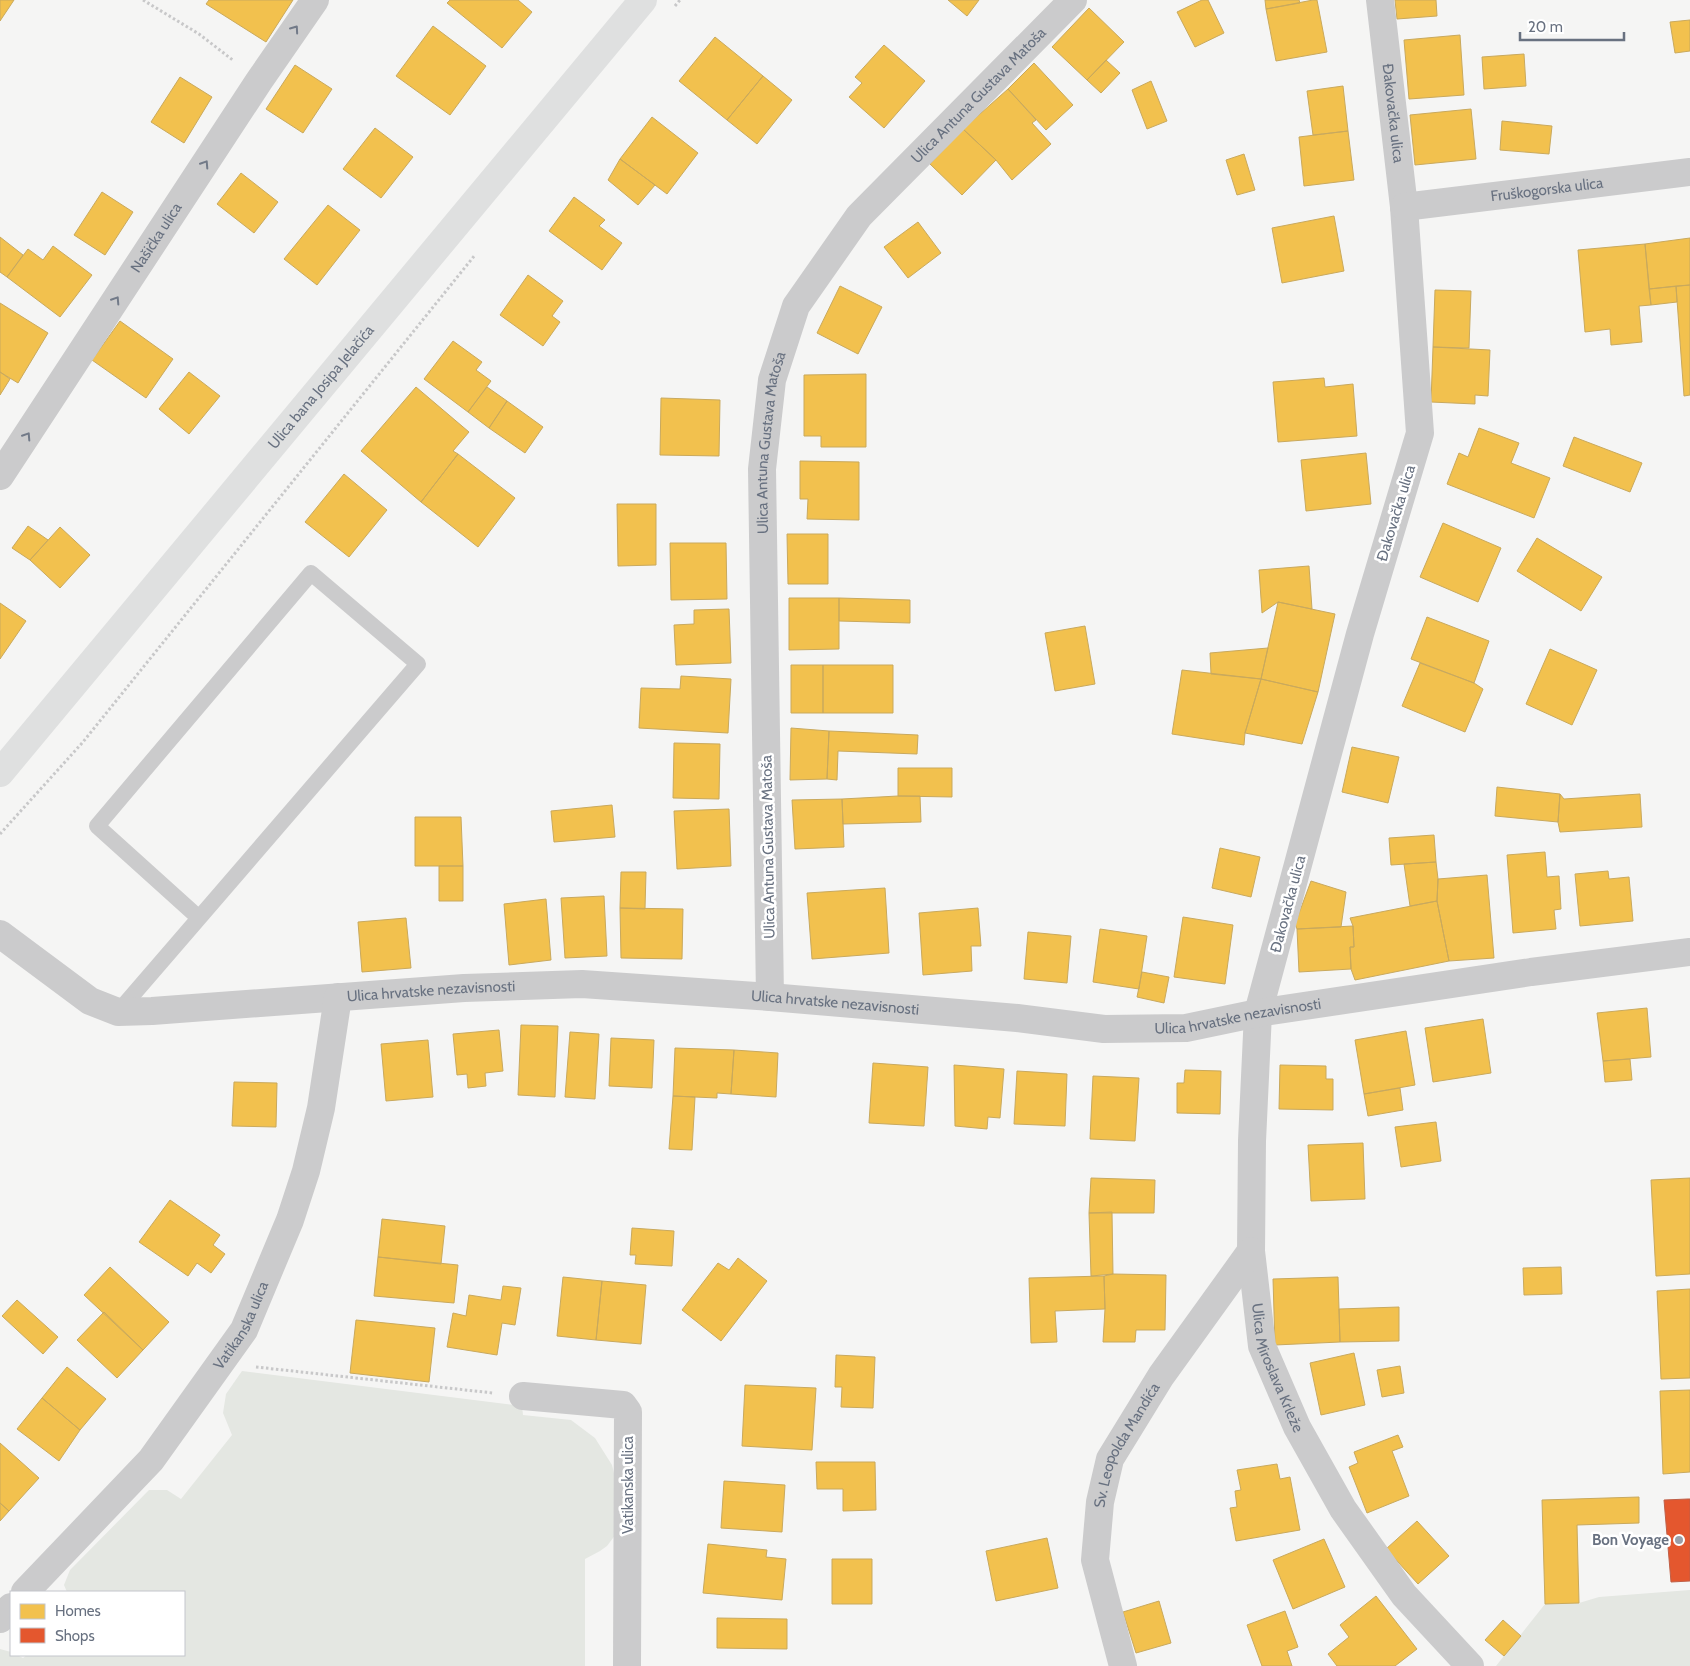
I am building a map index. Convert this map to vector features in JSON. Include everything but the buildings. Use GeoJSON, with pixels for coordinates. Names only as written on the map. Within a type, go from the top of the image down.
{"type":"FeatureCollection","features":[{"type":"Feature","properties":{"kind":"main road","name":"Ulica bana Josipa Jelačića"},"geometry":{"type":"LineString","coordinates":[[0,773],[643,0]]}},
{"type":"Feature","properties":{"kind":"street","name":"Našička ulica"},"geometry":{"type":"LineString","coordinates":[[0,476],[259,82],[316,0]]}},
{"type":"Feature","properties":{"kind":"street","name":"Ulica Antuna Gustava Matoša"},"geometry":{"type":"LineString","coordinates":[[770,997],[762,470],[772,380],[796,306],[859,216],[1074,0]]}},
{"type":"Feature","properties":{"kind":"street","name":"Đakovačka ulica"},"geometry":{"type":"LineString","coordinates":[[1258,1013],[1360,634],[1420,433],[1404,207],[1380,0]]}},
{"type":"Feature","properties":{"kind":"street","name":"Fruškogorska ulica"},"geometry":{"type":"LineString","coordinates":[[1404,207],[1690,172]]}},
{"type":"Feature","properties":{"kind":"street","name":"Ulica hrvatske nezavisnosti"},"geometry":{"type":"LineString","coordinates":[[0,934],[90,1001],[118,1012],[464,988],[582,984],[770,997],[1017,1018],[1104,1029],[1186,1028],[1258,1013],[1521,973],[1690,952]]}},
{"type":"Feature","properties":{"kind":"street","name":"Vatikanska ulica"},"geometry":{"type":"LineString","coordinates":[[26,1591],[151,1460],[244,1330],[290,1220],[306,1172],[321,1108],[338,996]]}},
{"type":"Feature","properties":{"kind":"street","name":"Ulica Miroslava Krleže"},"geometry":{"type":"LineString","coordinates":[[1258,1013],[1252,1141],[1251,1251],[1262,1346],[1297,1427],[1343,1509],[1404,1595],[1470,1666]]}},
{"type":"Feature","properties":{"kind":"street","name":"Sv. Leopolda Mandića"},"geometry":{"type":"LineString","coordinates":[[1123,1666],[1095,1560],[1100,1502],[1110,1459],[1161,1376],[1251,1251]]}},
{"type":"Feature","properties":{"kind":"street","name":"Vatikanska ulica"},"geometry":{"type":"LineString","coordinates":[[523,1396],[622,1405],[628,1412],[627,1666]]}},
{"type":"Feature","properties":{"kind":"street"},"geometry":{"type":"LineString","coordinates":[[0,1619],[10,1608]]}},
{"type":"Feature","properties":{"kind":"lane"},"geometry":{"type":"LineString","coordinates":[[118,1012],[418,664],[311,573],[97,826],[199,918]]}},
{"type":"Feature","properties":{"kind":"path"},"geometry":{"type":"LineString","coordinates":[[143,0],[199,34],[259,82]]}},
{"type":"Feature","properties":{"kind":"path"},"geometry":{"type":"LineString","coordinates":[[674,8],[680,0]]}},
{"type":"Feature","properties":{"kind":"path"},"geometry":{"type":"LineString","coordinates":[[0,834],[83,742],[476,254]]}},
{"type":"Feature","properties":{"kind":"path"},"geometry":{"type":"LineString","coordinates":[[220,1363],[523,1396]]}},
{"type":"Feature","properties":{"kind":"shaded area"},"geometry":{"type":"Polygon","coordinates":[[[242,1371],[522,1406],[523,1415],[571,1420],[595,1438],[612,1465],[617,1485],[616,1534],[607,1546],[585,1559],[585,1666],[0,1666],[0,1649],[10,1652],[10,1656],[23,1658],[26,1656],[185,1656],[185,1591],[67,1591],[64,1585],[70,1570],[149,1490],[167,1490],[181,1499],[232,1435],[223,1413],[226,1394],[242,1371]]]}},
{"type":"Feature","properties":{"kind":"shaded area"},"geometry":{"type":"Polygon","coordinates":[[[1690,1590],[1690,1666],[1496,1666],[1545,1604],[1579,1603],[1599,1597],[1690,1590]]]}},
{"type":"Feature","properties":{"kind":"place","name":"Bon Voyage"},"geometry":{"type":"Point","coordinates":[1679,1540]}}]}
